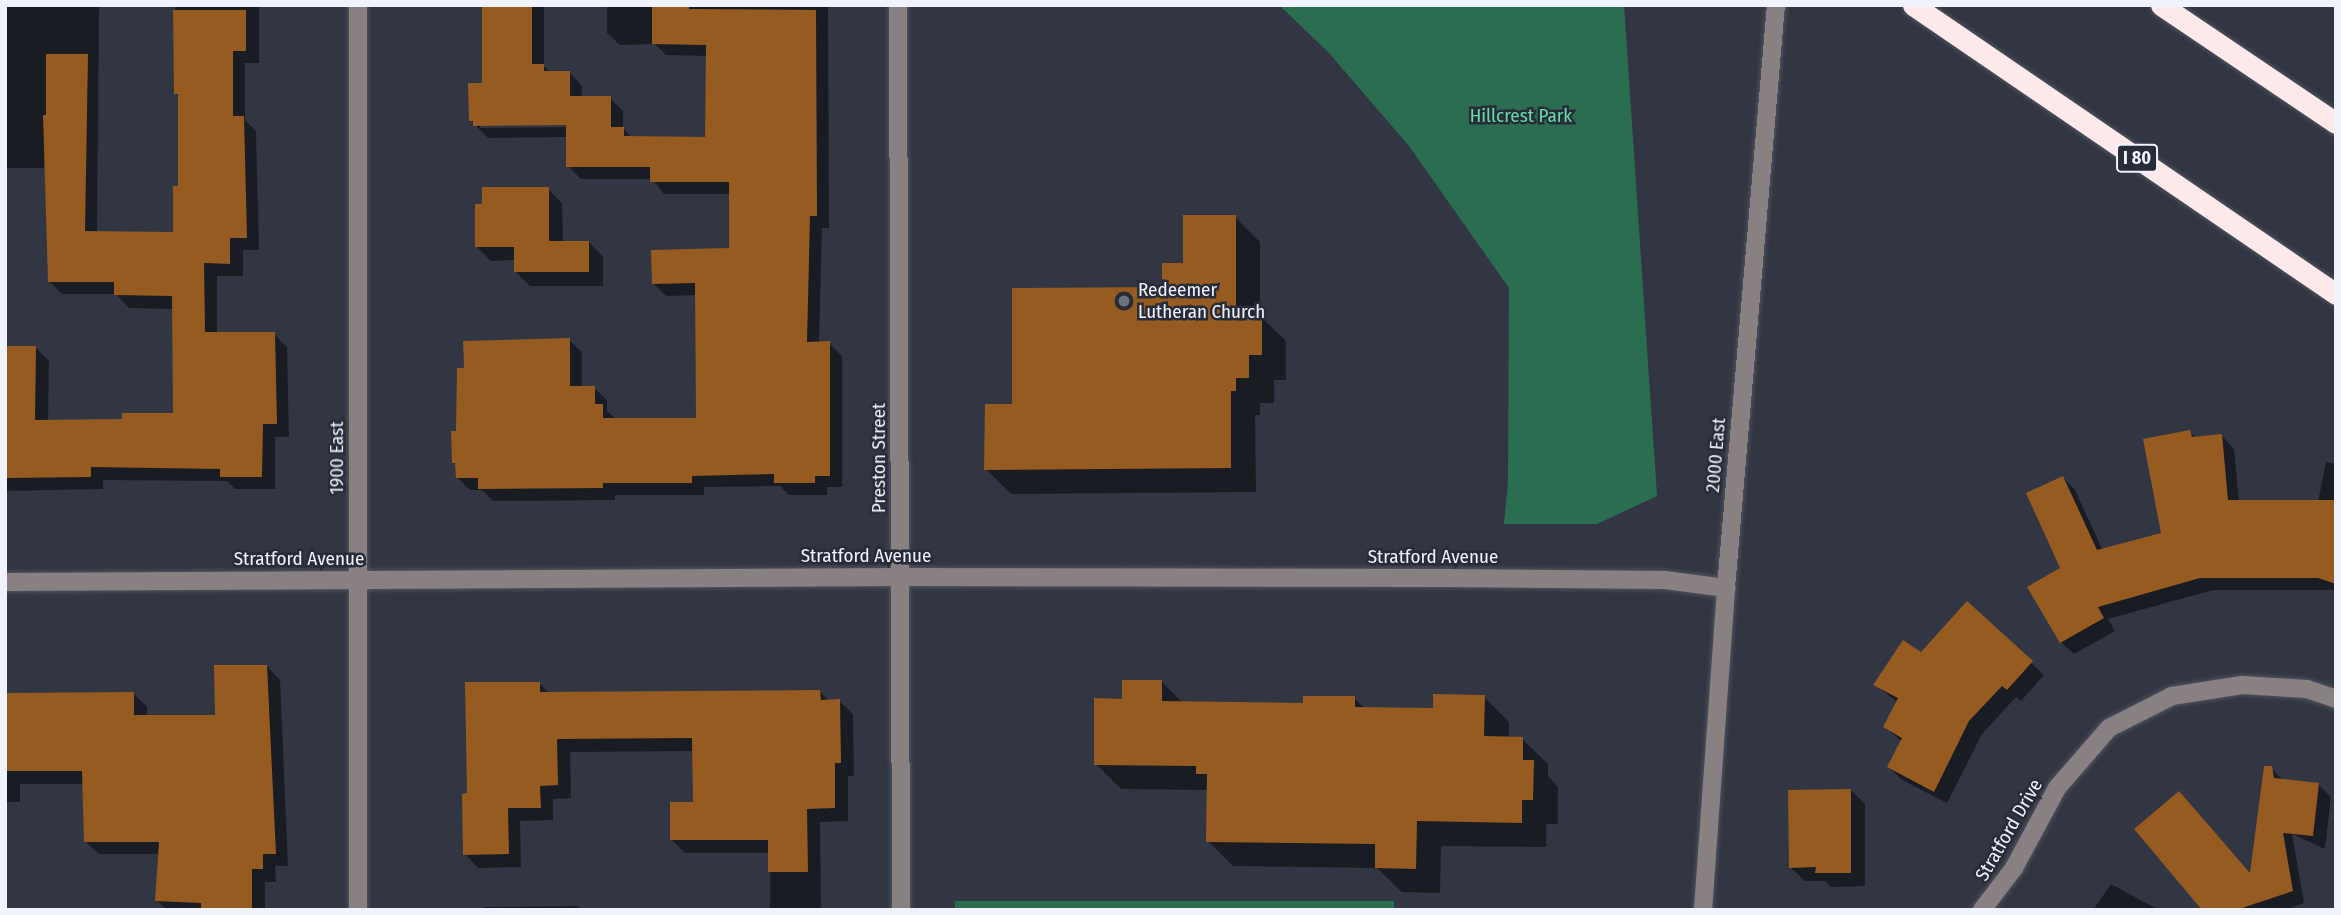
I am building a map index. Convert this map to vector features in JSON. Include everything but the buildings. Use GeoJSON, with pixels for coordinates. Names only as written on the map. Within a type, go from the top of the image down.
{"type":"FeatureCollection","features":[{"type":"Feature","properties":{"kind":"highway","name":"I 80"},"geometry":{"type":"LineString","coordinates":[[1913,5],[2336,294]]}},
{"type":"Feature","properties":{"kind":"highway"},"geometry":{"type":"LineString","coordinates":[[2161,5],[2336,122]]}},
{"type":"Feature","properties":{"kind":"street","name":"1900 East"},"geometry":{"type":"LineString","coordinates":[[358,5],[358,910]]}},
{"type":"Feature","properties":{"kind":"street","name":"Preston Street"},"geometry":{"type":"LineString","coordinates":[[898,5],[901,910]]}},
{"type":"Feature","properties":{"kind":"street","name":"2000 East"},"geometry":{"type":"LineString","coordinates":[[1703,910],[1726,588],[1776,5]]}},
{"type":"Feature","properties":{"kind":"street","name":"Stratford Avenue"},"geometry":{"type":"LineString","coordinates":[[5,582],[900,577],[1665,580],[1726,588]]}},
{"type":"Feature","properties":{"kind":"street","name":"Stratford Drive"},"geometry":{"type":"LineString","coordinates":[[1982,910],[2014,868],[2057,788],[2109,728],[2172,696],[2242,685],[2307,689],[2336,699]]}},
{"type":"Feature","properties":{"kind":"green space","name":"Hillcrest Park"},"geometry":{"type":"Polygon","coordinates":[[[1279,5],[1624,5],[1657,496],[1597,524],[1504,524],[1508,482],[1509,288],[1409,146],[1329,53],[1279,5]]]}},
{"type":"Feature","properties":{"kind":"green space"},"geometry":{"type":"Polygon","coordinates":[[[955,901],[1394,901],[1394,910],[955,910],[955,901]]]}},
{"type":"Feature","properties":{"kind":"place","name":"Redeemer Lutheran Church"},"geometry":{"type":"Point","coordinates":[1124,301]}}]}
